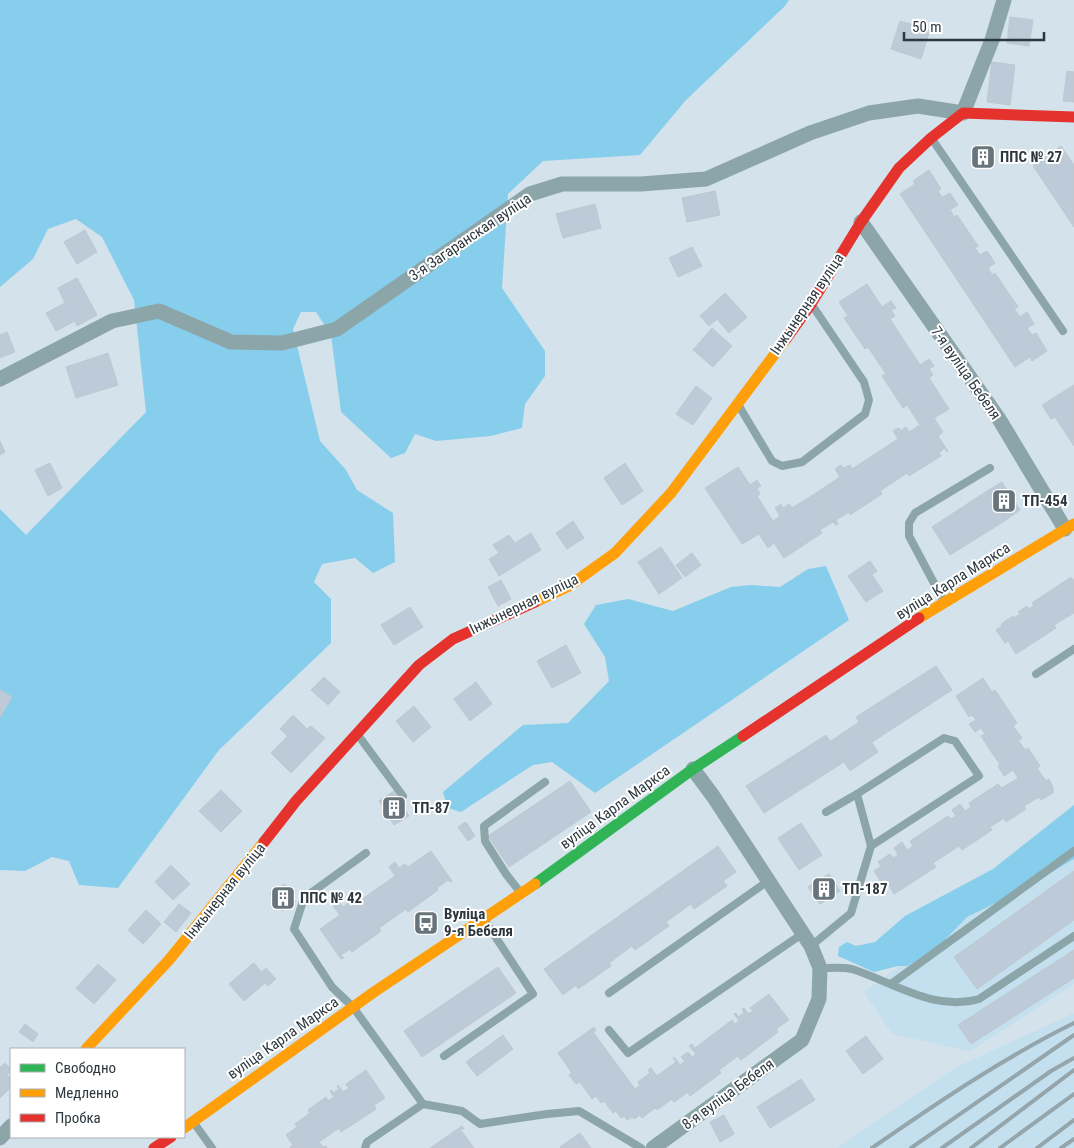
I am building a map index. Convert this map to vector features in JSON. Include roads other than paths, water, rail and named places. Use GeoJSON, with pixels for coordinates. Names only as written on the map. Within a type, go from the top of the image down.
{"type":"FeatureCollection","features":[{"type":"Feature","properties":{"kind":"street"},"geometry":{"type":"LineString","coordinates":[[1004,0],[992,40],[963,112],[1074,118]]}},
{"type":"Feature","properties":{"kind":"street","name":"3-я Загаранская вуліца"},"geometry":{"type":"LineString","coordinates":[[0,379],[112,321],[159,311],[231,342],[282,343],[337,329],[530,194],[562,184],[641,184],[706,179],[810,133],[869,113],[918,106],[963,112]]}},
{"type":"Feature","properties":{"kind":"street","name":"Інжынерная вуліца"},"geometry":{"type":"LineString","coordinates":[[87,1048],[169,960],[296,801],[419,665],[453,639],[569,586],[615,552],[671,493],[811,304],[861,222],[899,168],[931,138],[963,112]]}},
{"type":"Feature","properties":{"kind":"street","name":"7-я вуліца Бебеля"},"geometry":{"type":"LineString","coordinates":[[861,222],[999,420],[1070,526]]}},
{"type":"Feature","properties":{"kind":"street","name":"вуліца Карла Маркса"},"geometry":{"type":"LineString","coordinates":[[188,1124],[353,1007],[521,894],[693,768],[944,602],[1070,526]]}},
{"type":"Feature","properties":{"kind":"street"},"geometry":{"type":"LineString","coordinates":[[693,768],[807,940],[820,968]]}},
{"type":"Feature","properties":{"kind":"street","name":"8-я вуліца Бебеля"},"geometry":{"type":"LineString","coordinates":[[653,1148],[802,1040],[819,999],[820,968]]}},
{"type":"Feature","properties":{"kind":"street"},"geometry":{"type":"LineString","coordinates":[[0,1138],[10,1127]]}},
{"type":"Feature","properties":{"kind":"street"},"geometry":{"type":"LineString","coordinates":[[154,1148],[169,1138]]}},
{"type":"Feature","properties":{"kind":"lane"},"geometry":{"type":"LineString","coordinates":[[931,138],[1063,331]]}},
{"type":"Feature","properties":{"kind":"lane"},"geometry":{"type":"LineString","coordinates":[[738,404],[772,461],[782,466],[802,462],[865,414],[869,400],[864,382],[811,304]]}},
{"type":"Feature","properties":{"kind":"lane"},"geometry":{"type":"LineString","coordinates":[[944,602],[909,536],[909,523],[915,513],[990,468]]}},
{"type":"Feature","properties":{"kind":"lane"},"geometry":{"type":"LineString","coordinates":[[1036,674],[1074,649]]}},
{"type":"Feature","properties":{"kind":"lane"},"geometry":{"type":"LineString","coordinates":[[357,733],[403,796]]}},
{"type":"Feature","properties":{"kind":"lane"},"geometry":{"type":"LineString","coordinates":[[826,812],[944,738],[955,741],[979,776],[871,846]]}},
{"type":"Feature","properties":{"kind":"lane"},"geometry":{"type":"LineString","coordinates":[[521,894],[485,841],[484,826],[545,782]]}},
{"type":"Feature","properties":{"kind":"lane"},"geometry":{"type":"LineString","coordinates":[[609,1030],[628,1053],[851,913],[871,846],[857,794]]}},
{"type":"Feature","properties":{"kind":"lane"},"geometry":{"type":"LineString","coordinates":[[891,984],[1074,851]]}},
{"type":"Feature","properties":{"kind":"lane"},"geometry":{"type":"LineString","coordinates":[[366,853],[304,898],[294,929],[332,987],[353,1007],[423,1104],[462,1111],[480,1124],[579,1111],[641,1148]]}},
{"type":"Feature","properties":{"kind":"lane"},"geometry":{"type":"LineString","coordinates":[[609,993],[768,881]]}},
{"type":"Feature","properties":{"kind":"lane"},"geometry":{"type":"LineString","coordinates":[[444,1056],[533,994],[484,919]]}},
{"type":"Feature","properties":{"kind":"lane"},"geometry":{"type":"LineString","coordinates":[[820,968],[849,969],[926,999],[965,1003],[979,998],[1074,936]]}},
{"type":"Feature","properties":{"kind":"lane"},"geometry":{"type":"LineString","coordinates":[[365,1148],[368,1142],[423,1104]]}},
{"type":"Feature","properties":{"kind":"lane"},"geometry":{"type":"LineString","coordinates":[[188,1124],[212,1148]]}},
{"type":"Feature","properties":{"kind":"railway"},"geometry":{"type":"LineString","coordinates":[[872,1148],[996,1066],[1074,1023]]}},
{"type":"Feature","properties":{"kind":"railway"},"geometry":{"type":"LineString","coordinates":[[911,1148],[1074,1035]]}},
{"type":"Feature","properties":{"kind":"railway"},"geometry":{"type":"LineString","coordinates":[[942,1148],[1051,1071],[1074,1058]]}},
{"type":"Feature","properties":{"kind":"railway"},"geometry":{"type":"LineString","coordinates":[[971,1148],[1074,1070]]}},
{"type":"Feature","properties":{"kind":"railway"},"geometry":{"type":"LineString","coordinates":[[1000,1148],[1074,1094]]}},
{"type":"Feature","properties":{"kind":"railway"},"geometry":{"type":"LineString","coordinates":[[1037,1148],[1074,1120]]}},
{"type":"Feature","properties":{"kind":"railway"},"geometry":{"type":"LineString","coordinates":[[1061,1148],[1074,1139]]}},
{"type":"Feature","properties":{"kind":"place","name":"ППС № 27"},"geometry":{"type":"Point","coordinates":[983,157]}},
{"type":"Feature","properties":{"kind":"place","name":"ТП-454"},"geometry":{"type":"Point","coordinates":[1004,501]}},
{"type":"Feature","properties":{"kind":"place","name":"ТП-87"},"geometry":{"type":"Point","coordinates":[394,808]}},
{"type":"Feature","properties":{"kind":"place","name":"ТП-187"},"geometry":{"type":"Point","coordinates":[824,889]}},
{"type":"Feature","properties":{"kind":"place","name":"ППС № 42"},"geometry":{"type":"Point","coordinates":[283,898]}},
{"type":"Feature","properties":{"kind":"place","name":"Вуліца 9-я Бебеля"},"geometry":{"type":"Point","coordinates":[426,923]}}]}
